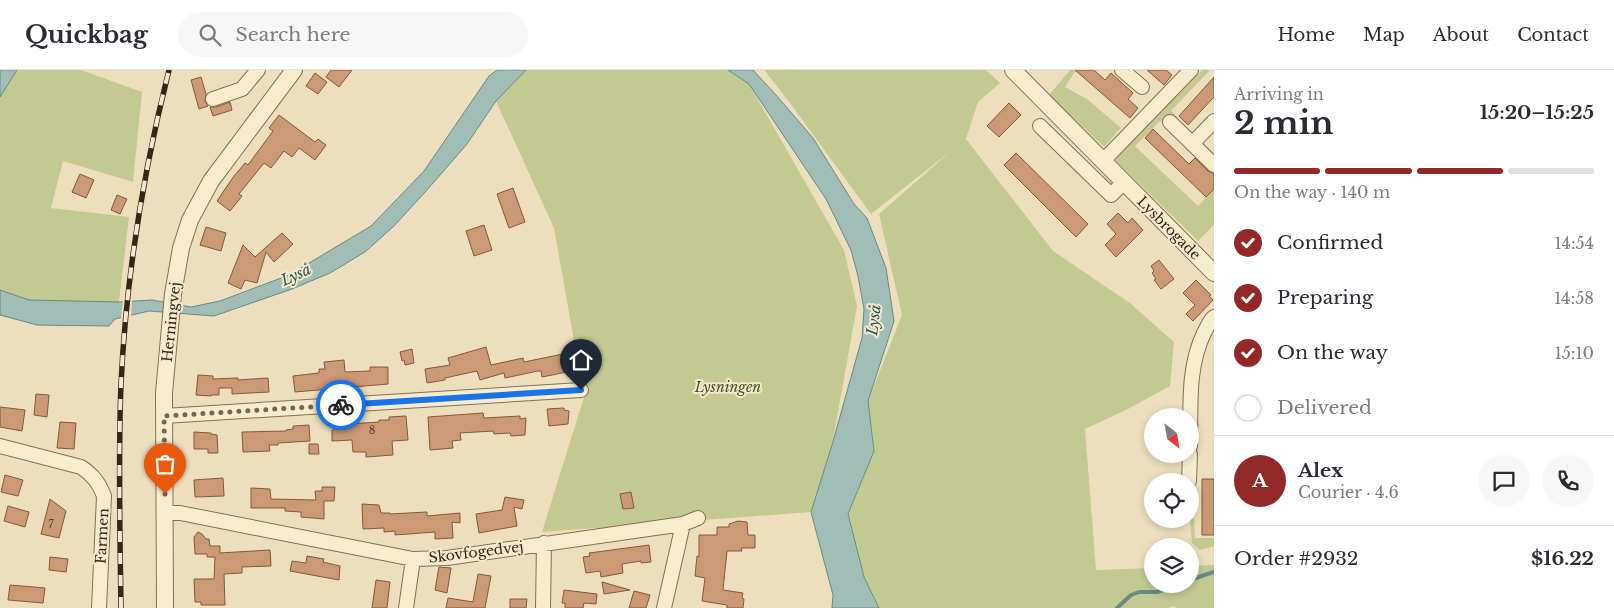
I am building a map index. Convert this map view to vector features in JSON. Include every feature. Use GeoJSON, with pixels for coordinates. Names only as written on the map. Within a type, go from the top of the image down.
{"type":"FeatureCollection","features":[{"type":"Feature","properties":{"kind":"street"},"geometry":{"type":"LineString","coordinates":[[212,98],[242,89],[258,70]]}},
{"type":"Feature","properties":{"kind":"street","name":"Herningvej"},"geometry":{"type":"LineString","coordinates":[[165,608],[164,416],[173,294],[181,248],[188,224],[219,169],[294,70]]}},
{"type":"Feature","properties":{"kind":"street","name":"Lysbrogade"},"geometry":{"type":"LineString","coordinates":[[1014,70],[1214,273]]}},
{"type":"Feature","properties":{"kind":"street"},"geometry":{"type":"LineString","coordinates":[[1122,70],[1142,88]]}},
{"type":"Feature","properties":{"kind":"street"},"geometry":{"type":"LineString","coordinates":[[1103,161],[1191,70]]}},
{"type":"Feature","properties":{"kind":"street"},"geometry":{"type":"LineString","coordinates":[[1170,122],[1214,165]]}},
{"type":"Feature","properties":{"kind":"street"},"geometry":{"type":"LineString","coordinates":[[1192,144],[1214,122]]}},
{"type":"Feature","properties":{"kind":"street"},"geometry":{"type":"LineString","coordinates":[[1040,126],[1111,195],[1124,182]]}},
{"type":"Feature","properties":{"kind":"street"},"geometry":{"type":"LineString","coordinates":[[1058,144],[1072,130]]}},
{"type":"Feature","properties":{"kind":"street"},"geometry":{"type":"LineString","coordinates":[[1191,408],[1193,368],[1200,342],[1214,317]]}},
{"type":"Feature","properties":{"kind":"street"},"geometry":{"type":"LineString","coordinates":[[164,416],[581,390]]}},
{"type":"Feature","properties":{"kind":"street","name":"Farmen"},"geometry":{"type":"LineString","coordinates":[[0,446],[81,467],[91,474],[100,486],[104,496],[99,608]]}},
{"type":"Feature","properties":{"kind":"street","name":"Skovfogedvej"},"geometry":{"type":"LineString","coordinates":[[165,513],[180,513],[413,558],[447,558],[683,524],[698,518]]}},
{"type":"Feature","properties":{"kind":"street"},"geometry":{"type":"LineString","coordinates":[[664,608],[683,524]]}},
{"type":"Feature","properties":{"kind":"street"},"geometry":{"type":"LineString","coordinates":[[542,608],[544,543]]}},
{"type":"Feature","properties":{"kind":"street"},"geometry":{"type":"LineString","coordinates":[[406,608],[413,558]]}},
{"type":"Feature","properties":{"kind":"green space"},"geometry":{"type":"Polygon","coordinates":[[[17,70],[81,70],[142,92],[133,182],[63,161],[51,208],[129,217],[119,302],[29,300],[0,290],[0,97],[17,70]]]}},
{"type":"Feature","properties":{"kind":"green space","name":"Lysningen"},"geometry":{"type":"Polygon","coordinates":[[[526,70],[728,70],[749,84],[844,250],[857,306],[832,445],[811,512],[542,532],[584,397],[554,228],[496,101],[526,70]]]}},
{"type":"Feature","properties":{"kind":"green space"},"geometry":{"type":"Polygon","coordinates":[[[764,70],[986,70],[1000,83],[978,102],[966,139],[1053,251],[1130,303],[1174,342],[1170,386],[1128,409],[1085,429],[1096,570],[1144,568],[1144,593],[1199,593],[1199,566],[1214,565],[1214,608],[1176,608],[1174,606],[1169,608],[879,608],[864,577],[848,514],[874,451],[868,401],[902,315],[879,214],[951,151],[871,214],[764,70]]]}},
{"type":"Feature","properties":{"kind":"green space"},"geometry":{"type":"Polygon","coordinates":[[[1070,70],[1076,70],[1065,87],[1087,99],[1121,128],[1104,147],[1049,95],[1070,70]]]}},
{"type":"Feature","properties":{"kind":"green space"},"geometry":{"type":"Polygon","coordinates":[[[1202,70],[1210,70],[1171,111],[1176,115],[1165,125],[1160,121],[1135,146],[1198,206],[1214,189],[1214,225],[1198,241],[1116,161],[1117,155],[1202,70]]]}},
{"type":"Feature","properties":{"kind":"green space"},"geometry":{"type":"Polygon","coordinates":[[[1191,528],[1194,528],[1195,538],[1192,538],[1191,528]]]}},
{"type":"Feature","properties":{"kind":"green space"},"geometry":{"type":"Polygon","coordinates":[[[1199,538],[1214,538],[1214,546],[1200,550],[1199,538]]]}},
{"type":"Feature","properties":{"kind":"water"},"geometry":{"type":"Polygon","coordinates":[[[0,70],[17,70],[0,97],[0,70]]]}},
{"type":"Feature","properties":{"kind":"water","name":"Lyså"},"geometry":{"type":"Polygon","coordinates":[[[497,70],[526,70],[496,101],[467,144],[394,226],[365,252],[330,273],[292,289],[214,316],[149,311],[115,319],[109,326],[37,325],[0,315],[0,290],[29,300],[119,302],[152,300],[191,307],[220,301],[289,275],[371,226],[424,171],[489,76],[497,70]]]}},
{"type":"Feature","properties":{"kind":"water","name":"Lyså"},"geometry":{"type":"Polygon","coordinates":[[[728,70],[753,70],[813,138],[854,204],[867,218],[886,268],[894,321],[868,401],[874,451],[848,514],[864,577],[879,608],[832,608],[833,595],[811,512],[862,338],[864,309],[851,250],[826,199],[749,84],[728,70]]]}},
{"type":"Feature","properties":{"kind":"pier"},"geometry":{"type":"Polygon","coordinates":[[[123,300],[132,300],[131,318],[121,318],[123,300]]]}},
{"type":"Feature","properties":{"kind":"building"},"geometry":{"type":"Polygon","coordinates":[[[331,70],[352,70],[339,87],[326,77],[331,70]]]}},
{"type":"Feature","properties":{"kind":"building"},"geometry":{"type":"Polygon","coordinates":[[[1075,70],[1094,70],[1105,80],[1111,73],[1133,93],[1128,99],[1138,108],[1130,118],[1075,70]]]}},
{"type":"Feature","properties":{"kind":"building"},"geometry":{"type":"Polygon","coordinates":[[[1147,70],[1166,70],[1172,75],[1164,85],[1147,70]]]}},
{"type":"Feature","properties":{"kind":"building"},"geometry":{"type":"Polygon","coordinates":[[[315,73],[327,82],[318,94],[306,86],[315,73]]]}},
{"type":"Feature","properties":{"kind":"building"},"geometry":{"type":"Polygon","coordinates":[[[201,77],[206,94],[205,101],[208,106],[199,109],[191,80],[201,77]]]}},
{"type":"Feature","properties":{"kind":"building"},"geometry":{"type":"Polygon","coordinates":[[[1214,77],[1214,97],[1188,125],[1179,116],[1214,77]]]}},
{"type":"Feature","properties":{"kind":"building"},"geometry":{"type":"Polygon","coordinates":[[[230,102],[232,110],[213,116],[210,107],[230,102]]]}},
{"type":"Feature","properties":{"kind":"building"},"geometry":{"type":"Polygon","coordinates":[[[1009,103],[1021,115],[999,137],[987,126],[1009,103]]]}},
{"type":"Feature","properties":{"kind":"building"},"geometry":{"type":"Polygon","coordinates":[[[279,115],[315,142],[318,139],[326,145],[315,160],[299,148],[292,157],[284,151],[271,168],[264,163],[239,194],[242,196],[230,211],[217,201],[234,176],[245,163],[248,165],[273,131],[269,128],[279,115]]]}},
{"type":"Feature","properties":{"kind":"building"},"geometry":{"type":"Polygon","coordinates":[[[1153,129],[1189,164],[1195,158],[1208,171],[1214,174],[1214,189],[1206,197],[1145,138],[1153,129]]]}},
{"type":"Feature","properties":{"kind":"building"},"geometry":{"type":"Polygon","coordinates":[[[1016,153],[1088,224],[1076,237],[1004,165],[1016,153]]]}},
{"type":"Feature","properties":{"kind":"building"},"geometry":{"type":"Polygon","coordinates":[[[80,174],[94,180],[86,198],[72,192],[80,174]]]}},
{"type":"Feature","properties":{"kind":"building"},"geometry":{"type":"Polygon","coordinates":[[[513,188],[525,222],[509,228],[497,194],[513,188]]]}},
{"type":"Feature","properties":{"kind":"building"},"geometry":{"type":"Polygon","coordinates":[[[117,195],[127,199],[120,214],[111,210],[117,195]]]}},
{"type":"Feature","properties":{"kind":"building"},"geometry":{"type":"Polygon","coordinates":[[[1118,213],[1128,223],[1132,218],[1143,230],[1116,257],[1105,245],[1116,234],[1107,224],[1118,213]]]}},
{"type":"Feature","properties":{"kind":"building"},"geometry":{"type":"Polygon","coordinates":[[[484,225],[492,250],[474,256],[466,231],[484,225]]]}},
{"type":"Feature","properties":{"kind":"building"},"geometry":{"type":"Polygon","coordinates":[[[206,227],[226,233],[221,251],[200,245],[206,227]]]}},
{"type":"Feature","properties":{"kind":"building"},"geometry":{"type":"Polygon","coordinates":[[[282,233],[293,244],[274,262],[266,252],[257,283],[245,280],[241,289],[228,283],[243,245],[255,257],[282,233]]]}},
{"type":"Feature","properties":{"kind":"building"},"geometry":{"type":"Polygon","coordinates":[[[1159,260],[1174,279],[1161,289],[1154,280],[1156,279],[1152,273],[1154,271],[1151,266],[1159,260]]]}},
{"type":"Feature","properties":{"kind":"building"},"geometry":{"type":"Polygon","coordinates":[[[1196,280],[1211,295],[1209,296],[1213,300],[1193,321],[1186,314],[1195,305],[1183,293],[1196,280]]]}},
{"type":"Feature","properties":{"kind":"building"},"geometry":{"type":"Polygon","coordinates":[[[486,347],[491,365],[523,358],[524,362],[563,354],[567,372],[542,377],[541,371],[538,371],[505,378],[504,373],[480,380],[477,371],[427,383],[425,369],[450,365],[448,358],[486,347]]]}},
{"type":"Feature","properties":{"kind":"building"},"geometry":{"type":"Polygon","coordinates":[[[412,349],[414,363],[405,365],[400,352],[412,349]]]}},
{"type":"Feature","properties":{"kind":"building"},"geometry":{"type":"Polygon","coordinates":[[[344,360],[345,372],[370,371],[370,367],[388,367],[388,384],[295,392],[293,376],[319,373],[319,369],[325,369],[324,362],[344,360]]]}},
{"type":"Feature","properties":{"kind":"building"},"geometry":{"type":"Polygon","coordinates":[[[198,375],[213,376],[213,379],[268,378],[269,392],[232,394],[232,388],[219,388],[219,395],[196,395],[198,375]]]}},
{"type":"Feature","properties":{"kind":"building"},"geometry":{"type":"Polygon","coordinates":[[[36,394],[49,395],[47,417],[34,415],[36,394]]]}},
{"type":"Feature","properties":{"kind":"building"},"geometry":{"type":"Polygon","coordinates":[[[0,407],[25,410],[22,431],[0,427],[0,407]]]}},
{"type":"Feature","properties":{"kind":"building"},"geometry":{"type":"Polygon","coordinates":[[[564,408],[564,410],[569,411],[568,424],[549,426],[547,409],[564,408]]]}},
{"type":"Feature","properties":{"kind":"building"},"geometry":{"type":"Polygon","coordinates":[[[483,413],[484,418],[520,416],[520,419],[526,418],[525,435],[511,436],[510,433],[494,434],[493,431],[460,433],[461,440],[452,441],[453,448],[430,450],[428,417],[483,413]]]}},
{"type":"Feature","properties":{"kind":"building"},"geometry":{"type":"Polygon","coordinates":[[[406,416],[408,440],[392,441],[393,455],[366,457],[366,452],[353,452],[352,440],[332,441],[333,423],[379,422],[379,420],[389,420],[389,417],[406,416]]]}},
{"type":"Feature","properties":{"kind":"building"},"geometry":{"type":"Polygon","coordinates":[[[60,422],[76,423],[74,449],[57,448],[60,422]]]}},
{"type":"Feature","properties":{"kind":"building"},"geometry":{"type":"Polygon","coordinates":[[[309,425],[310,441],[269,445],[270,451],[243,452],[242,432],[286,431],[293,429],[293,426],[309,425]]]}},
{"type":"Feature","properties":{"kind":"building"},"geometry":{"type":"Polygon","coordinates":[[[194,432],[217,435],[218,453],[208,453],[208,449],[194,449],[194,432]]]}},
{"type":"Feature","properties":{"kind":"building"},"geometry":{"type":"Polygon","coordinates":[[[309,444],[318,444],[319,454],[309,454],[309,444]]]}},
{"type":"Feature","properties":{"kind":"building"},"geometry":{"type":"Polygon","coordinates":[[[5,475],[23,480],[18,496],[1,492],[5,475]]]}},
{"type":"Feature","properties":{"kind":"building"},"geometry":{"type":"Polygon","coordinates":[[[223,478],[224,496],[195,497],[194,480],[223,478]]]}},
{"type":"Feature","properties":{"kind":"building"},"geometry":{"type":"Polygon","coordinates":[[[1202,479],[1214,479],[1214,535],[1202,535],[1202,479]]]}},
{"type":"Feature","properties":{"kind":"building"},"geometry":{"type":"Polygon","coordinates":[[[322,487],[335,487],[334,501],[324,501],[324,519],[301,517],[301,512],[285,511],[285,508],[251,508],[251,488],[270,489],[271,499],[316,500],[315,491],[322,491],[322,487]]]}},
{"type":"Feature","properties":{"kind":"building"},"geometry":{"type":"Polygon","coordinates":[[[631,492],[634,508],[623,509],[620,494],[631,492]]]}},
{"type":"Feature","properties":{"kind":"building"},"geometry":{"type":"Polygon","coordinates":[[[505,497],[524,500],[522,509],[514,507],[517,526],[479,533],[476,514],[502,510],[505,497]]]}},
{"type":"Feature","properties":{"kind":"building"},"geometry":{"type":"Polygon","coordinates":[[[50,499],[66,511],[59,538],[41,534],[50,499]]]}},
{"type":"Feature","properties":{"kind":"building"},"geometry":{"type":"Polygon","coordinates":[[[362,504],[379,505],[381,513],[390,514],[427,512],[427,516],[460,513],[460,523],[452,522],[453,538],[435,539],[435,532],[395,535],[395,531],[384,532],[384,528],[363,529],[362,504]]]}},
{"type":"Feature","properties":{"kind":"building"},"geometry":{"type":"Polygon","coordinates":[[[8,506],[29,512],[25,527],[4,521],[8,506]]]}},
{"type":"Feature","properties":{"kind":"building"},"geometry":{"type":"Polygon","coordinates":[[[738,521],[747,522],[748,535],[755,535],[755,548],[741,548],[742,551],[727,551],[723,590],[743,593],[743,608],[727,608],[727,605],[702,601],[705,578],[695,576],[697,556],[699,557],[699,535],[717,535],[717,527],[729,527],[729,524],[738,521]]]}},
{"type":"Feature","properties":{"kind":"building"},"geometry":{"type":"Polygon","coordinates":[[[198,532],[206,539],[209,539],[210,546],[220,546],[220,553],[270,550],[271,566],[242,567],[242,573],[224,574],[225,605],[201,605],[201,602],[195,602],[194,579],[214,579],[215,557],[207,557],[207,554],[195,554],[194,537],[198,532]]]}},
{"type":"Feature","properties":{"kind":"building"},"geometry":{"type":"Polygon","coordinates":[[[649,545],[651,562],[641,563],[641,561],[622,564],[623,573],[601,577],[600,571],[586,573],[583,557],[590,556],[589,553],[649,545]]]}},
{"type":"Feature","properties":{"kind":"building"},"geometry":{"type":"Polygon","coordinates":[[[307,556],[324,559],[323,562],[340,566],[339,580],[290,571],[292,561],[306,563],[307,556]]]}},
{"type":"Feature","properties":{"kind":"building"},"geometry":{"type":"Polygon","coordinates":[[[50,557],[68,559],[66,572],[49,570],[50,557]]]}},
{"type":"Feature","properties":{"kind":"building"},"geometry":{"type":"Polygon","coordinates":[[[439,567],[451,568],[447,593],[435,590],[439,567]]]}},
{"type":"Feature","properties":{"kind":"building"},"geometry":{"type":"Polygon","coordinates":[[[478,574],[491,576],[485,608],[446,608],[448,598],[473,602],[478,574]]]}},
{"type":"Feature","properties":{"kind":"building"},"geometry":{"type":"Polygon","coordinates":[[[376,580],[390,582],[387,608],[372,608],[376,580]]]}},
{"type":"Feature","properties":{"kind":"building"},"geometry":{"type":"Polygon","coordinates":[[[602,582],[630,590],[604,594],[602,582]]]}},
{"type":"Feature","properties":{"kind":"building"},"geometry":{"type":"Polygon","coordinates":[[[10,585],[45,588],[43,603],[8,600],[10,585]]]}},
{"type":"Feature","properties":{"kind":"building"},"geometry":{"type":"Polygon","coordinates":[[[564,590],[597,594],[596,604],[584,603],[583,608],[565,608],[565,603],[562,603],[564,590]]]}},
{"type":"Feature","properties":{"kind":"building"},"geometry":{"type":"Polygon","coordinates":[[[634,591],[650,595],[646,608],[629,608],[634,591]]]}},
{"type":"Feature","properties":{"kind":"building"},"geometry":{"type":"Polygon","coordinates":[[[510,599],[527,599],[526,608],[510,608],[510,599]]]}},
{"type":"Feature","properties":{"kind":"waterway"},"geometry":{"type":"LineString","coordinates":[[1199,577],[1214,572]]}},
{"type":"Feature","properties":{"kind":"waterway"},"geometry":{"type":"LineString","coordinates":[[1117,608],[1131,595],[1144,592]]}},
{"type":"Feature","properties":{"kind":"railway"},"geometry":{"type":"LineString","coordinates":[[121,608],[120,412],[123,344],[137,226],[151,148],[169,70]]}},
{"type":"Feature","properties":{"kind":"way so far"},"geometry":{"type":"LineString","coordinates":[[165,494],[164,416],[341,405]]}},
{"type":"Feature","properties":{"kind":"route"},"geometry":{"type":"LineString","coordinates":[[341,405],[581,390]]}}]}
